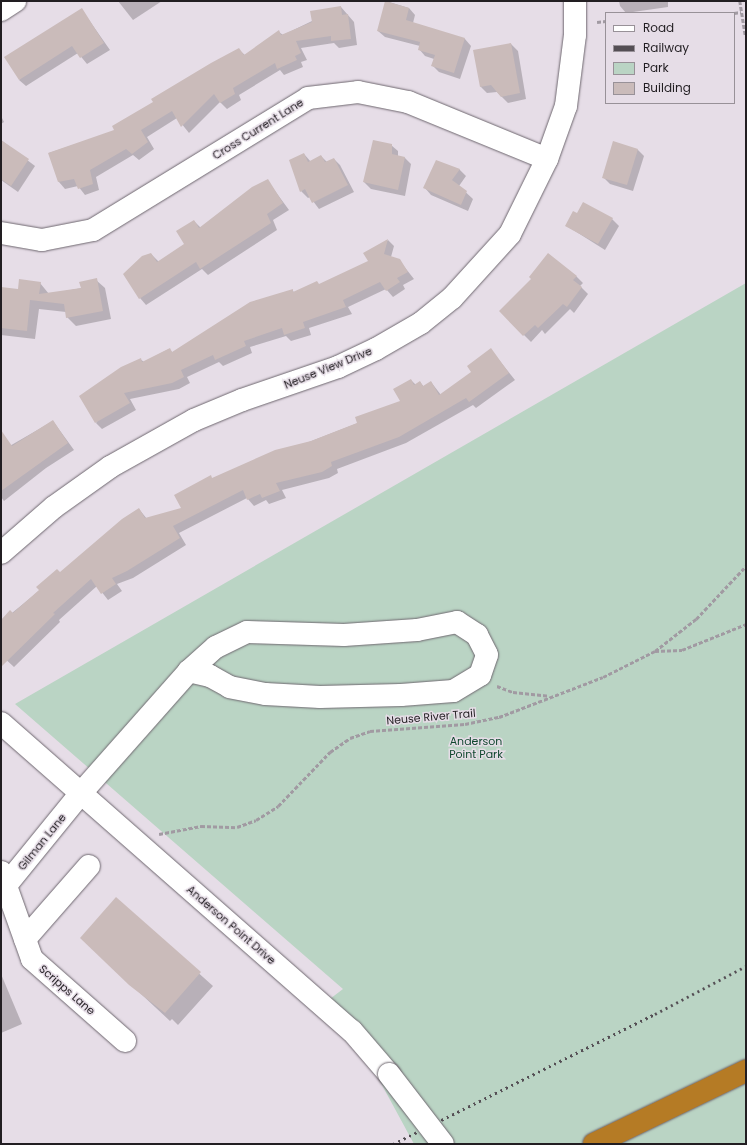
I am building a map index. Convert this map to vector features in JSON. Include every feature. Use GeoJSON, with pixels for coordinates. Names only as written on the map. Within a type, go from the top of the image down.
{"type":"FeatureCollection","features":[{"type":"Feature","properties":{"kind":"highway"},"geometry":{"type":"LineString","coordinates":[[594,1144],[746,1071]]}},
{"type":"Feature","properties":{"kind":"street"},"geometry":{"type":"LineString","coordinates":[[1,10],[15,1]]}},
{"type":"Feature","properties":{"kind":"street","name":"Neuse View Drive"},"geometry":{"type":"LineString","coordinates":[[1,553],[54,507],[110,467],[194,420],[242,400],[338,367],[376,350],[421,323],[452,298],[475,276],[510,234],[547,159],[566,106],[575,35],[575,1]]}},
{"type":"Feature","properties":{"kind":"street","name":"Cross Current Lane"},"geometry":{"type":"LineString","coordinates":[[1,233],[42,240],[93,230],[170,185],[263,124],[308,98],[322,96],[358,92],[408,102],[547,159]]}},
{"type":"Feature","properties":{"kind":"street","name":"Gilman Lane"},"geometry":{"type":"LineString","coordinates":[[3,881],[189,671],[216,647],[247,632],[344,635],[417,630],[457,622],[477,635],[487,655],[480,675]]}},
{"type":"Feature","properties":{"kind":"street"},"geometry":{"type":"LineString","coordinates":[[189,671],[210,676],[230,687],[265,694],[320,697],[453,691],[480,675]]}},
{"type":"Feature","properties":{"kind":"street","name":"Anderson Point Drive"},"geometry":{"type":"LineString","coordinates":[[1,723],[352,1031],[389,1074],[443,1144]]}},
{"type":"Feature","properties":{"kind":"street"},"geometry":{"type":"LineString","coordinates":[[25,939],[89,866]]}},
{"type":"Feature","properties":{"kind":"street","name":"Scripps Lane"},"geometry":{"type":"LineString","coordinates":[[3,881],[32,959],[125,1041]]}},
{"type":"Feature","properties":{"kind":"path"},"geometry":{"type":"LineString","coordinates":[[740,1],[746,38]]}},
{"type":"Feature","properties":{"kind":"path"},"geometry":{"type":"LineString","coordinates":[[735,13],[742,12]]}},
{"type":"Feature","properties":{"kind":"path"},"geometry":{"type":"LineString","coordinates":[[590,23],[605,21]]}},
{"type":"Feature","properties":{"kind":"path","name":"Neuse River Trail"},"geometry":{"type":"LineString","coordinates":[[152,835],[201,826],[237,827],[256,820],[278,806],[330,752],[350,738],[370,731],[472,723],[500,717],[550,696],[604,677],[655,651],[696,619],[746,566]]}},
{"type":"Feature","properties":{"kind":"path"},"geometry":{"type":"LineString","coordinates":[[655,651],[682,650],[746,624]]}},
{"type":"Feature","properties":{"kind":"path"},"geometry":{"type":"LineString","coordinates":[[480,675],[496,686],[513,692],[550,696]]}},
{"type":"Feature","properties":{"kind":"green space","name":"Anderson Point Park"},"geometry":{"type":"Polygon","coordinates":[[[746,283],[746,1144],[414,1144],[376,1074],[318,1008],[343,989],[15,704],[746,283]]]}},
{"type":"Feature","properties":{"kind":"building"},"geometry":{"type":"Polygon","coordinates":[[[385,1],[409,8],[406,20],[465,38],[454,73],[431,66],[435,55],[418,50],[420,42],[377,31],[385,1]]]}},
{"type":"Feature","properties":{"kind":"building"},"geometry":{"type":"Polygon","coordinates":[[[341,6],[342,15],[348,14],[351,39],[331,41],[331,36],[296,41],[301,53],[295,56],[297,60],[277,69],[275,63],[233,88],[235,94],[220,103],[214,94],[181,127],[172,111],[141,130],[148,142],[132,154],[126,149],[90,170],[93,184],[78,189],[74,179],[58,182],[48,153],[114,130],[112,126],[153,102],[151,99],[211,63],[239,48],[244,55],[279,30],[281,35],[312,22],[310,11],[341,6]]]}},
{"type":"Feature","properties":{"kind":"building"},"geometry":{"type":"Polygon","coordinates":[[[82,8],[104,43],[80,58],[72,46],[19,80],[4,57],[82,8]]]}},
{"type":"Feature","properties":{"kind":"building"},"geometry":{"type":"Polygon","coordinates":[[[511,43],[520,93],[501,97],[491,85],[480,87],[473,50],[511,43]]]}},
{"type":"Feature","properties":{"kind":"building"},"geometry":{"type":"Polygon","coordinates":[[[1,140],[29,159],[11,186],[1,179],[1,140]]]}},
{"type":"Feature","properties":{"kind":"building"},"geometry":{"type":"Polygon","coordinates":[[[373,140],[392,144],[392,154],[405,157],[398,190],[363,182],[373,140]]]}},
{"type":"Feature","properties":{"kind":"building"},"geometry":{"type":"Polygon","coordinates":[[[613,141],[638,149],[627,185],[602,178],[613,141]]]}},
{"type":"Feature","properties":{"kind":"building"},"geometry":{"type":"Polygon","coordinates":[[[304,153],[308,162],[321,155],[325,162],[334,158],[348,185],[312,203],[305,189],[300,192],[289,160],[304,153]]]}},
{"type":"Feature","properties":{"kind":"building"},"geometry":{"type":"Polygon","coordinates":[[[436,160],[460,169],[452,180],[467,191],[461,205],[423,188],[436,160]]]}},
{"type":"Feature","properties":{"kind":"building"},"geometry":{"type":"Polygon","coordinates":[[[268,179],[283,203],[267,214],[271,223],[200,269],[196,262],[139,299],[123,274],[142,256],[151,253],[157,262],[184,244],[176,231],[194,220],[199,228],[252,187],[268,179]]]}},
{"type":"Feature","properties":{"kind":"building"},"geometry":{"type":"Polygon","coordinates":[[[583,202],[613,218],[598,244],[565,226],[573,211],[577,213],[583,202]]]}},
{"type":"Feature","properties":{"kind":"building"},"geometry":{"type":"Polygon","coordinates":[[[388,239],[384,254],[400,259],[408,272],[397,278],[400,282],[386,291],[380,282],[343,300],[346,307],[303,322],[305,328],[284,335],[282,328],[244,341],[246,346],[215,360],[213,355],[181,370],[184,377],[172,383],[124,393],[130,403],[95,423],[79,396],[121,367],[141,358],[142,362],[170,348],[172,352],[250,302],[293,289],[293,292],[317,281],[319,284],[368,261],[363,253],[388,239]]]}},
{"type":"Feature","properties":{"kind":"building"},"geometry":{"type":"Polygon","coordinates":[[[548,253],[577,276],[573,280],[582,287],[567,307],[563,304],[538,328],[535,325],[523,336],[499,311],[531,279],[529,277],[548,253]]]}},
{"type":"Feature","properties":{"kind":"building"},"geometry":{"type":"Polygon","coordinates":[[[97,278],[103,311],[66,318],[64,304],[30,300],[27,331],[1,328],[1,287],[18,289],[19,279],[41,282],[39,294],[81,288],[79,282],[97,278]]]}},
{"type":"Feature","properties":{"kind":"building"},"geometry":{"type":"Polygon","coordinates":[[[491,348],[509,373],[469,402],[466,398],[399,437],[331,462],[332,466],[322,472],[276,483],[280,491],[262,498],[260,494],[247,500],[243,490],[173,526],[180,538],[127,571],[112,578],[116,584],[101,594],[91,579],[53,613],[55,614],[1,667],[1,620],[10,610],[13,613],[39,590],[36,587],[57,569],[60,572],[122,519],[139,508],[145,518],[181,508],[174,495],[211,475],[212,478],[275,450],[311,441],[357,423],[355,417],[400,401],[393,389],[411,379],[414,385],[420,381],[423,386],[431,381],[439,395],[471,372],[467,366],[491,348]]]}},
{"type":"Feature","properties":{"kind":"building"},"geometry":{"type":"Polygon","coordinates":[[[53,420],[68,443],[1,491],[1,430],[12,446],[53,420]]]}},
{"type":"Feature","properties":{"kind":"building"},"geometry":{"type":"Polygon","coordinates":[[[116,897],[201,972],[165,1013],[129,985],[80,938],[116,897]]]}},
{"type":"Feature","properties":{"kind":"railway"},"geometry":{"type":"LineString","coordinates":[[393,1144],[655,1014],[746,966]]}}]}
